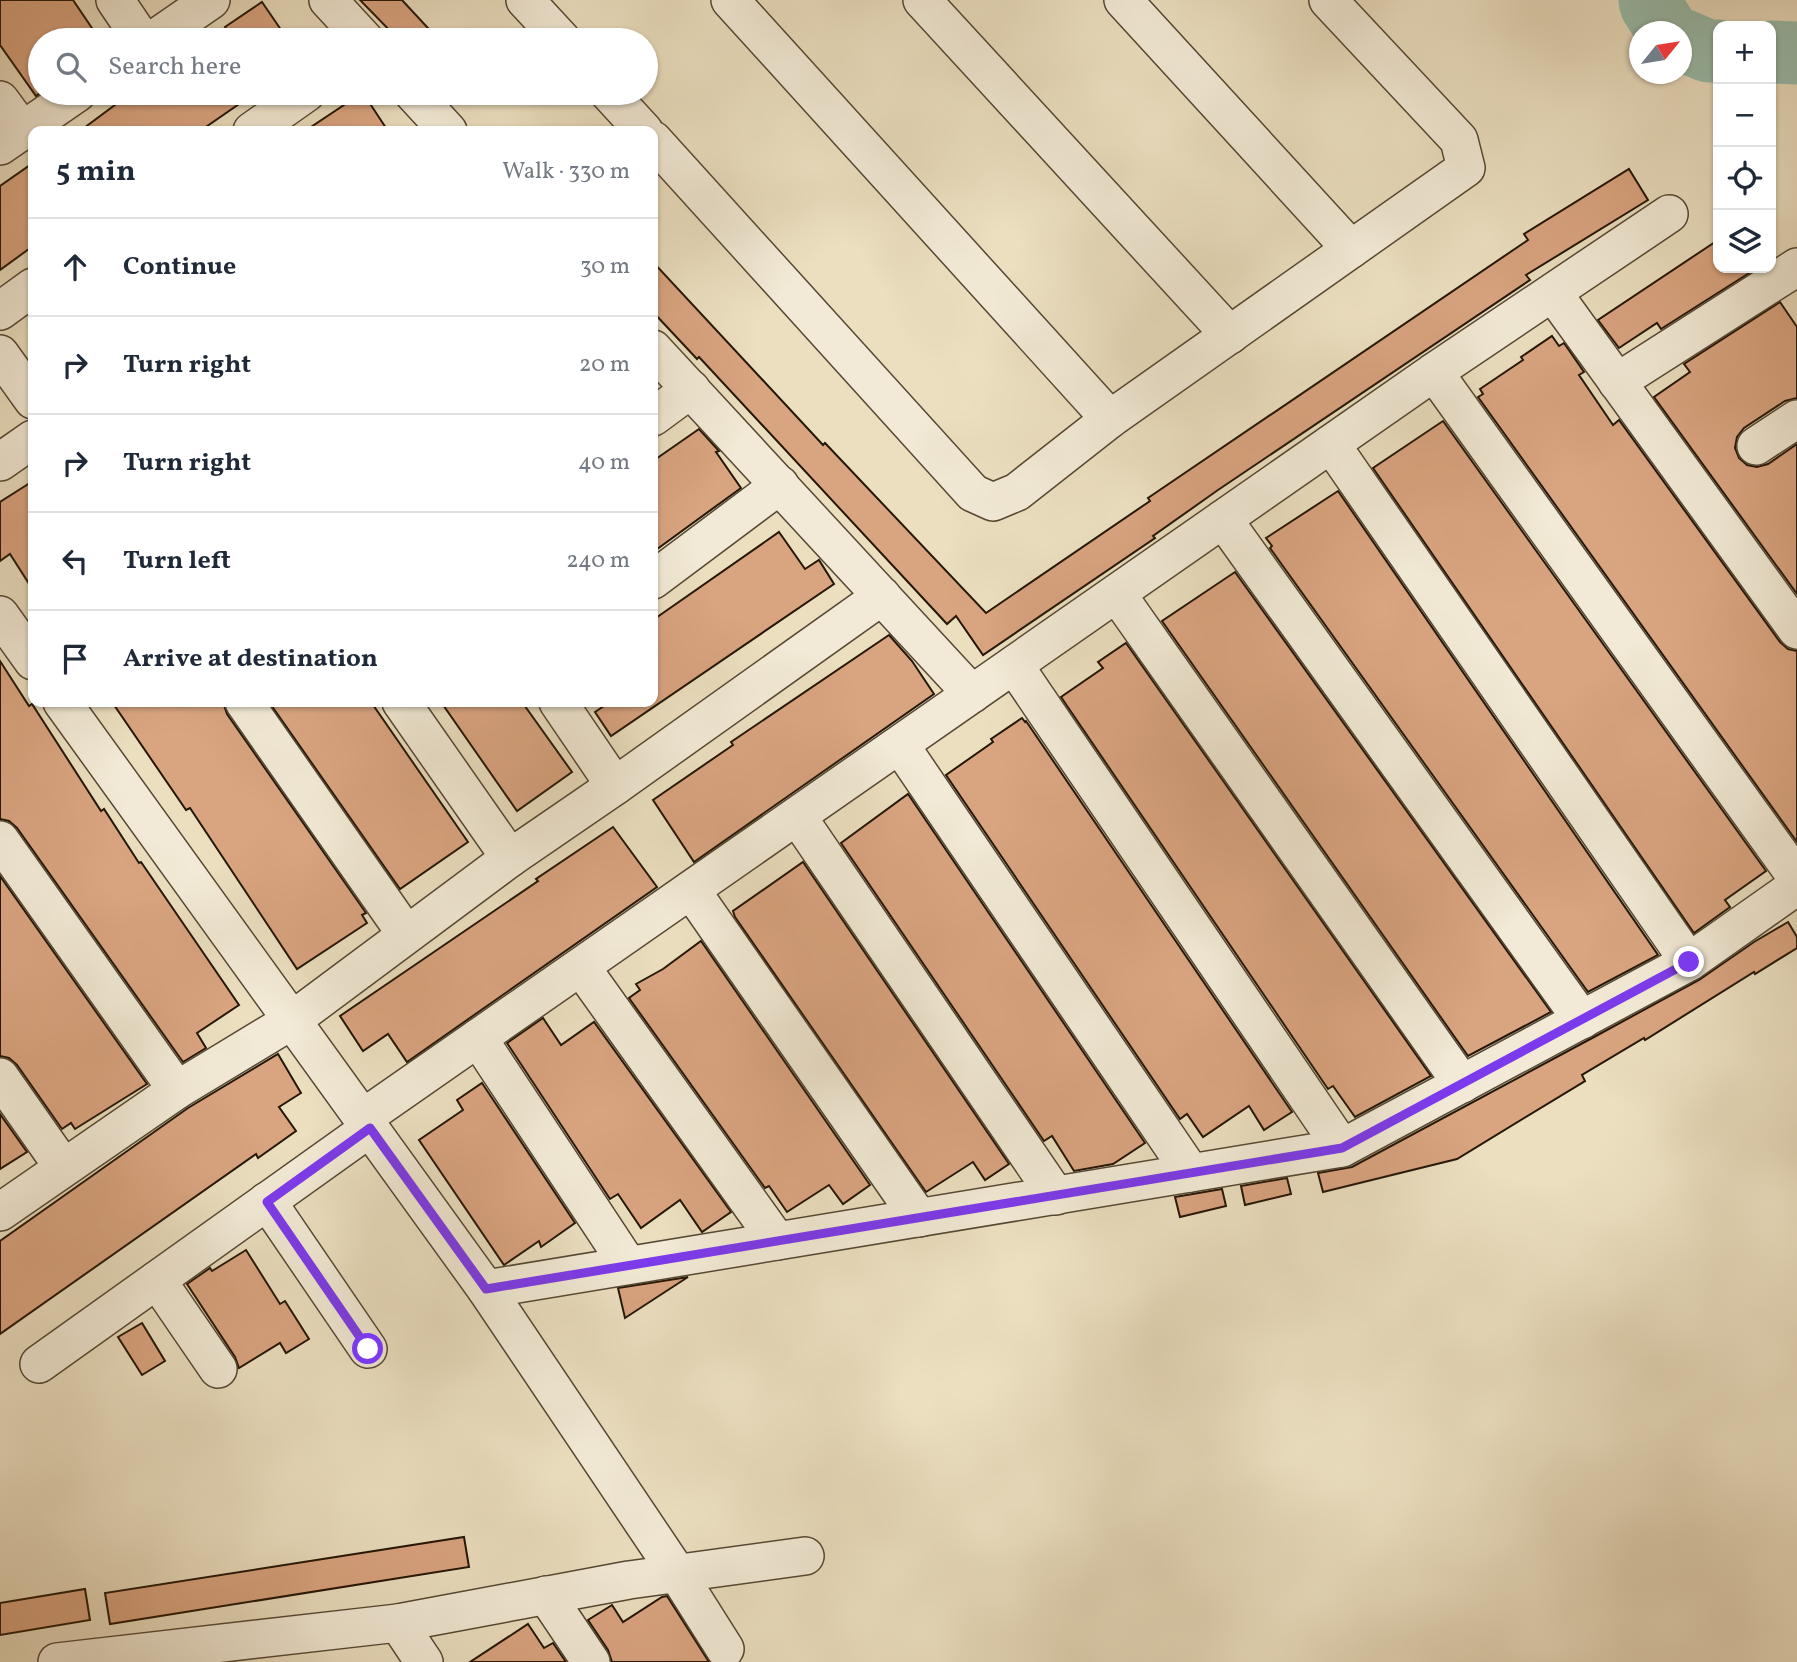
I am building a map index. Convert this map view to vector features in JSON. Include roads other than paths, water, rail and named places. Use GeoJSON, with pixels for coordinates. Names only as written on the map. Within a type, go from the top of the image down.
{"type":"FeatureCollection","features":[{"type":"Feature","properties":{"kind":"street"},"geometry":{"type":"LineString","coordinates":[[115,0],[134,28]]}},
{"type":"Feature","properties":{"kind":"street"},"geometry":{"type":"LineString","coordinates":[[170,28],[211,0]]}},
{"type":"Feature","properties":{"kind":"street"},"geometry":{"type":"LineString","coordinates":[[328,0],[354,28]]}},
{"type":"Feature","properties":{"kind":"street"},"geometry":{"type":"LineString","coordinates":[[525,0],[551,28]]}},
{"type":"Feature","properties":{"kind":"street"},"geometry":{"type":"LineString","coordinates":[[730,0],[1110,419]]}},
{"type":"Feature","properties":{"kind":"street"},"geometry":{"type":"LineString","coordinates":[[922,0],[1230,335]]}},
{"type":"Feature","properties":{"kind":"street"},"geometry":{"type":"LineString","coordinates":[[1123,0],[1351,249]]}},
{"type":"Feature","properties":{"kind":"street"},"geometry":{"type":"LineString","coordinates":[[658,146],[973,493],[993,502],[1017,492],[1110,419],[1465,168],[1460,140],[1328,0]]}},
{"type":"Feature","properties":{"kind":"street"},"geometry":{"type":"LineString","coordinates":[[0,100],[11,138],[28,126]]}},
{"type":"Feature","properties":{"kind":"street"},"geometry":{"type":"LineString","coordinates":[[29,126],[59,105]]}},
{"type":"Feature","properties":{"kind":"street"},"geometry":{"type":"LineString","coordinates":[[259,126],[289,105]]}},
{"type":"Feature","properties":{"kind":"street"},"geometry":{"type":"LineString","coordinates":[[424,105],[443,126]]}},
{"type":"Feature","properties":{"kind":"street"},"geometry":{"type":"LineString","coordinates":[[621,105],[640,126]]}},
{"type":"Feature","properties":{"kind":"street"},"geometry":{"type":"LineString","coordinates":[[39,1364],[267,1202],[478,1038],[1434,372],[1669,214]]}},
{"type":"Feature","properties":{"kind":"street"},"geometry":{"type":"LineString","coordinates":[[1617,382],[1797,267]]}},
{"type":"Feature","properties":{"kind":"street"},"geometry":{"type":"LineString","coordinates":[[0,311],[28,291]]}},
{"type":"Feature","properties":{"kind":"street"},"geometry":{"type":"LineString","coordinates":[[1553,293],[1797,630]]}},
{"type":"Feature","properties":{"kind":"street"},"geometry":{"type":"LineString","coordinates":[[0,354],[28,393]]}},
{"type":"Feature","properties":{"kind":"street"},"geometry":{"type":"LineString","coordinates":[[658,354],[972,694]]}},
{"type":"Feature","properties":{"kind":"street"},"geometry":{"type":"LineString","coordinates":[[1434,372],[1797,878]]}},
{"type":"Feature","properties":{"kind":"street"},"geometry":{"type":"LineString","coordinates":[[658,413],[691,389]]}},
{"type":"Feature","properties":{"kind":"street"},"geometry":{"type":"LineString","coordinates":[[1756,446],[1797,419]]}},
{"type":"Feature","properties":{"kind":"street"},"geometry":{"type":"LineString","coordinates":[[0,462],[28,442]]}},
{"type":"Feature","properties":{"kind":"street"},"geometry":{"type":"LineString","coordinates":[[1331,444],[1689,962]]}},
{"type":"Feature","properties":{"kind":"street"},"geometry":{"type":"LineString","coordinates":[[658,576],[780,485]]}},
{"type":"Feature","properties":{"kind":"street"},"geometry":{"type":"LineString","coordinates":[[1223,519],[1582,1020]]}},
{"type":"Feature","properties":{"kind":"street"},"geometry":{"type":"LineString","coordinates":[[1117,594],[1462,1084]]}},
{"type":"Feature","properties":{"kind":"street"},"geometry":{"type":"LineString","coordinates":[[0,1212],[177,1090],[291,1021],[510,858],[882,596]]}},
{"type":"Feature","properties":{"kind":"street"},"geometry":{"type":"LineString","coordinates":[[0,615],[28,654]]}},
{"type":"Feature","properties":{"kind":"street"},"geometry":{"type":"LineString","coordinates":[[1014,665],[1342,1148]]}},
{"type":"Feature","properties":{"kind":"street"},"geometry":{"type":"LineString","coordinates":[[66,707],[486,1289],[725,1649]]}},
{"type":"Feature","properties":{"kind":"street"},"geometry":{"type":"LineString","coordinates":[[247,707],[406,934]]}},
{"type":"Feature","properties":{"kind":"street"},"geometry":{"type":"LineString","coordinates":[[404,707],[510,858]]}},
{"type":"Feature","properties":{"kind":"street"},"geometry":{"type":"LineString","coordinates":[[561,707],[615,786]]}},
{"type":"Feature","properties":{"kind":"street"},"geometry":{"type":"LineString","coordinates":[[900,744],[1191,1173]]}},
{"type":"Feature","properties":{"kind":"street"},"geometry":{"type":"LineString","coordinates":[[797,816],[1056,1195]]}},
{"type":"Feature","properties":{"kind":"street"},"geometry":{"type":"LineString","coordinates":[[0,840],[177,1090]]}},
{"type":"Feature","properties":{"kind":"street"},"geometry":{"type":"LineString","coordinates":[[486,1289],[1342,1148],[1689,962],[1797,886]]}},
{"type":"Feature","properties":{"kind":"street"},"geometry":{"type":"LineString","coordinates":[[691,890],[919,1218]]}},
{"type":"Feature","properties":{"kind":"street"},"geometry":{"type":"LineString","coordinates":[[581,967],[777,1241]]}},
{"type":"Feature","properties":{"kind":"street"},"geometry":{"type":"LineString","coordinates":[[478,1038],[628,1265]]}},
{"type":"Feature","properties":{"kind":"street"},"geometry":{"type":"LineString","coordinates":[[0,1077],[63,1167]]}},
{"type":"Feature","properties":{"kind":"street"},"geometry":{"type":"LineString","coordinates":[[267,1202],[368,1349]]}},
{"type":"Feature","properties":{"kind":"street"},"geometry":{"type":"LineString","coordinates":[[157,1280],[218,1369]]}},
{"type":"Feature","properties":{"kind":"street"},"geometry":{"type":"LineString","coordinates":[[57,1662],[276,1649],[546,1595],[677,1573],[806,1556]]}},
{"type":"Feature","properties":{"kind":"street"},"geometry":{"type":"LineString","coordinates":[[546,1595],[591,1662]]}},
{"type":"Feature","properties":{"kind":"street"},"geometry":{"type":"LineString","coordinates":[[398,1623],[424,1662]]}},
{"type":"Feature","properties":{"kind":"waterway"},"geometry":{"type":"LineString","coordinates":[[1650,0],[1661,21]]}},
{"type":"Feature","properties":{"kind":"waterway"},"geometry":{"type":"LineString","coordinates":[[1692,44],[1713,51]]}},
{"type":"Feature","properties":{"kind":"waterway"},"geometry":{"type":"LineString","coordinates":[[1776,52],[1797,53]]}}]}
